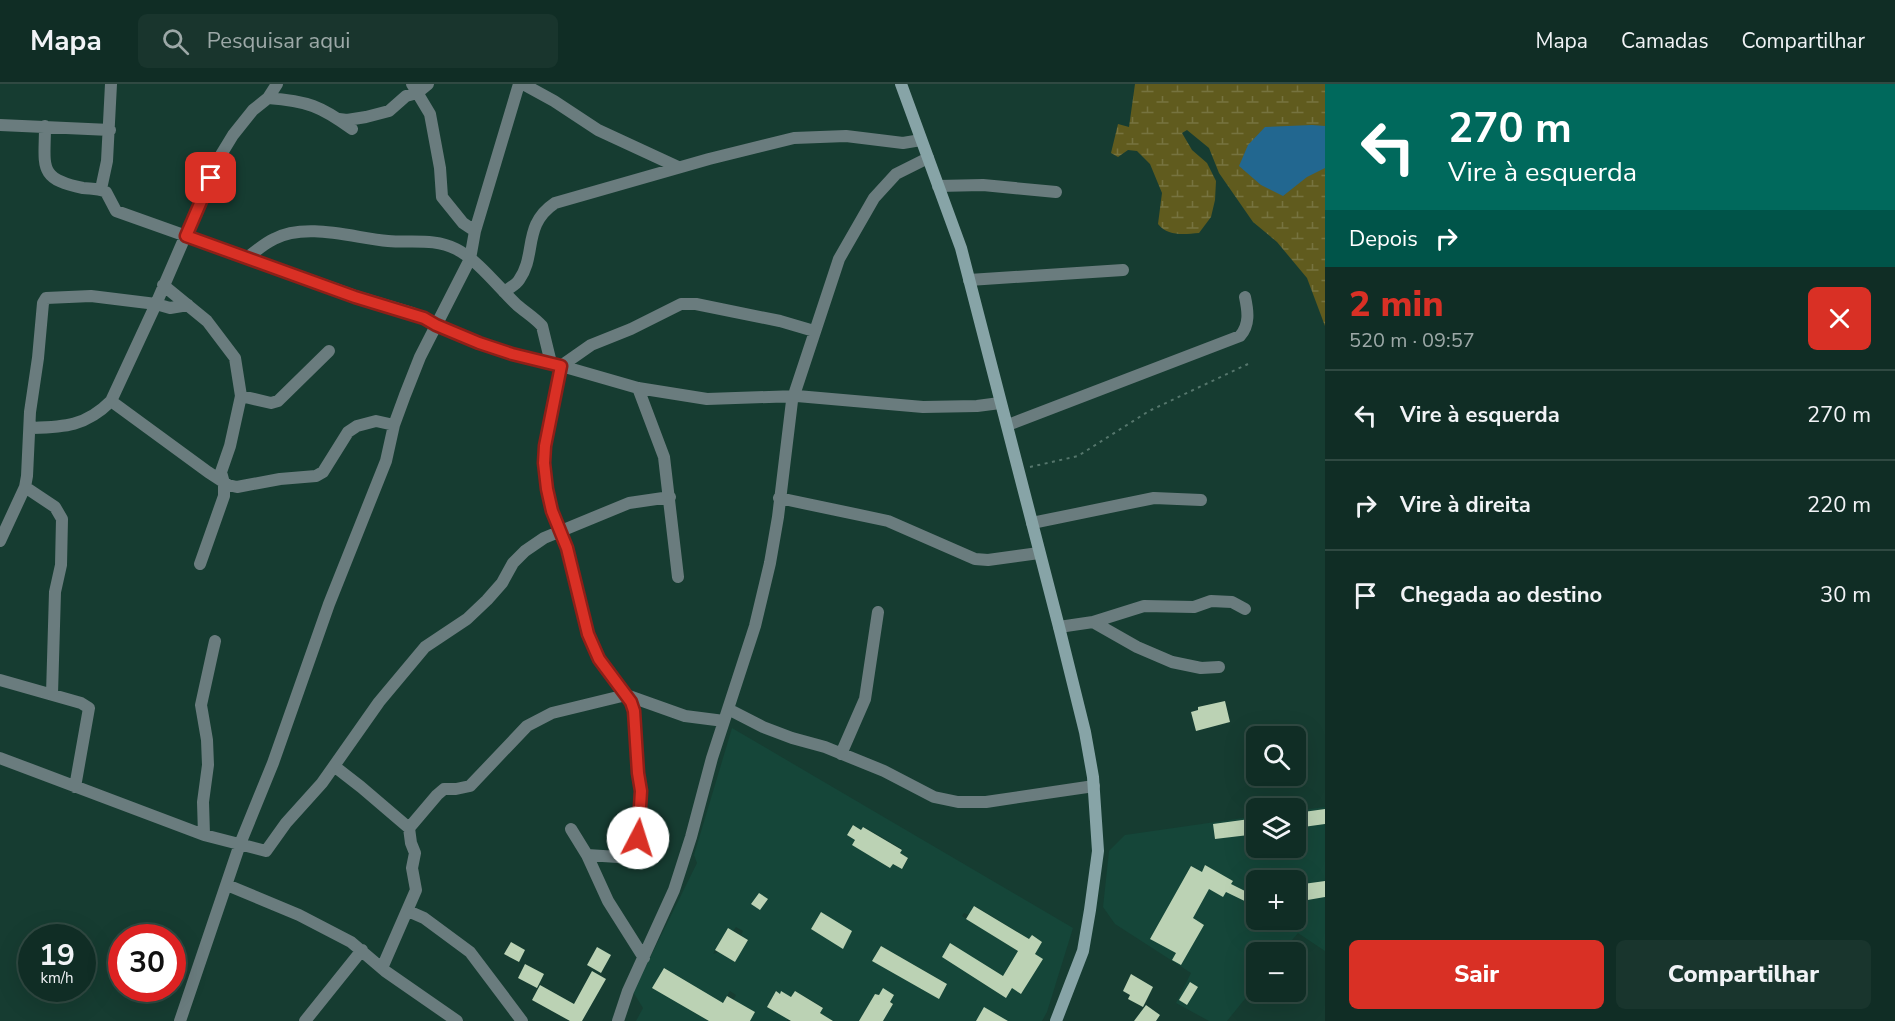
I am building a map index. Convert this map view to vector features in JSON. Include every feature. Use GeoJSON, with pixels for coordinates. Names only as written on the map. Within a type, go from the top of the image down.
{"type":"FeatureCollection","features":[{"type":"Feature","properties":{"kind":"main road"},"geometry":{"type":"LineString","coordinates":[[901,84],[961,248],[1085,732],[1094,786],[1098,851],[1090,910],[1083,951],[1056,1021]]}},
{"type":"Feature","properties":{"kind":"street"},"geometry":{"type":"LineString","coordinates":[[100,189],[107,160],[111,84]]}},
{"type":"Feature","properties":{"kind":"street"},"geometry":{"type":"LineString","coordinates":[[30,428],[75,425],[104,408],[111,401],[219,158],[253,110],[268,98],[277,84]]}},
{"type":"Feature","properties":{"kind":"street"},"geometry":{"type":"LineString","coordinates":[[339,119],[366,117],[389,111],[415,88],[428,84]]}},
{"type":"Feature","properties":{"kind":"street"},"geometry":{"type":"LineString","coordinates":[[180,1021],[240,844],[273,763],[329,604],[386,461],[394,425],[420,357],[470,259],[475,231],[521,84],[554,101],[582,121],[606,134],[678,167]]}},
{"type":"Feature","properties":{"kind":"street"},"geometry":{"type":"LineString","coordinates":[[415,88],[430,114],[440,168],[442,197],[463,223],[475,231]]}},
{"type":"Feature","properties":{"kind":"street"},"geometry":{"type":"LineString","coordinates":[[268,98],[297,100],[320,107],[352,129]]}},
{"type":"Feature","properties":{"kind":"street"},"geometry":{"type":"LineString","coordinates":[[0,125],[110,130]]}},
{"type":"Feature","properties":{"kind":"street"},"geometry":{"type":"LineString","coordinates":[[45,126],[46,170],[50,176],[83,188],[100,189],[106,192],[116,211],[355,297],[412,313],[436,325],[512,354],[638,388],[707,399],[793,397],[923,406],[976,406],[1000,403]]}},
{"type":"Feature","properties":{"kind":"street"},"geometry":{"type":"LineString","coordinates":[[504,291],[520,280],[526,265],[531,237],[540,216],[555,203],[678,167],[794,138],[846,136],[903,143],[921,140]]}},
{"type":"Feature","properties":{"kind":"street"},"geometry":{"type":"LineString","coordinates":[[618,1021],[628,991],[681,869],[726,715],[749,646],[770,563],[793,397],[839,259],[874,198],[896,174],[928,158]]}},
{"type":"Feature","properties":{"kind":"street"},"geometry":{"type":"LineString","coordinates":[[938,186],[974,185],[1056,192]]}},
{"type":"Feature","properties":{"kind":"street"},"geometry":{"type":"LineString","coordinates":[[248,257],[275,238],[306,232],[336,233],[388,241],[441,243],[457,249],[470,259],[542,326],[556,365],[545,446],[547,489],[552,511],[562,532],[588,634],[599,659],[626,695],[634,711],[641,791],[635,856],[630,858],[587,855]]}},
{"type":"Feature","properties":{"kind":"street"},"geometry":{"type":"LineString","coordinates":[[969,280],[1123,270]]}},
{"type":"Feature","properties":{"kind":"street"},"geometry":{"type":"LineString","coordinates":[[163,285],[207,321],[235,358],[241,396],[230,446],[221,472],[224,496],[200,564]]}},
{"type":"Feature","properties":{"kind":"street"},"geometry":{"type":"LineString","coordinates":[[0,541],[25,487],[43,303],[46,298],[91,296],[156,304],[170,308],[188,305]]}},
{"type":"Feature","properties":{"kind":"street"},"geometry":{"type":"LineString","coordinates":[[1008,425],[1240,336],[1246,330],[1248,313],[1245,297]]}},
{"type":"Feature","properties":{"kind":"street"},"geometry":{"type":"LineString","coordinates":[[556,365],[591,345],[631,329],[681,304],[696,304],[814,330]]}},
{"type":"Feature","properties":{"kind":"street"},"geometry":{"type":"LineString","coordinates":[[241,396],[271,403],[278,401],[329,351]]}},
{"type":"Feature","properties":{"kind":"street"},"geometry":{"type":"LineString","coordinates":[[638,388],[664,457],[678,577]]}},
{"type":"Feature","properties":{"kind":"street"},"geometry":{"type":"LineString","coordinates":[[111,401],[224,483],[237,487],[280,479],[316,476],[323,472],[348,432],[357,426],[376,421],[394,425]]}},
{"type":"Feature","properties":{"kind":"street"},"geometry":{"type":"LineString","coordinates":[[25,487],[55,507],[62,519],[61,565],[55,592],[52,694]]}},
{"type":"Feature","properties":{"kind":"street"},"geometry":{"type":"LineString","coordinates":[[0,759],[204,835],[262,850],[269,849],[286,823],[322,783],[379,702],[425,647],[467,619],[487,600],[502,583],[513,563],[525,551],[544,538],[629,503],[670,497]]}},
{"type":"Feature","properties":{"kind":"street"},"geometry":{"type":"LineString","coordinates":[[780,498],[888,521],[975,559],[988,560],[1040,553]]}},
{"type":"Feature","properties":{"kind":"street"},"geometry":{"type":"LineString","coordinates":[[1032,523],[1154,498],[1201,500]]}},
{"type":"Feature","properties":{"kind":"street"},"geometry":{"type":"LineString","coordinates":[[1059,627],[1093,622],[1144,606],[1194,607],[1211,602],[1232,602],[1245,609]]}},
{"type":"Feature","properties":{"kind":"street"},"geometry":{"type":"LineString","coordinates":[[841,754],[865,699],[878,612]]}},
{"type":"Feature","properties":{"kind":"street"},"geometry":{"type":"LineString","coordinates":[[1093,622],[1137,647],[1172,662],[1201,668],[1219,667]]}},
{"type":"Feature","properties":{"kind":"street"},"geometry":{"type":"LineString","coordinates":[[204,835],[203,802],[208,765],[207,740],[201,705],[215,641]]}},
{"type":"Feature","properties":{"kind":"street"},"geometry":{"type":"LineString","coordinates":[[0,680],[81,703],[89,708],[75,787]]}},
{"type":"Feature","properties":{"kind":"street"},"geometry":{"type":"LineString","coordinates":[[409,828],[436,795],[444,789],[470,786],[514,739],[536,721],[552,713],[626,695],[685,716],[726,715],[841,754],[884,771],[934,797],[958,802],[993,802],[1094,786]]}},
{"type":"Feature","properties":{"kind":"street"},"geometry":{"type":"LineString","coordinates":[[334,766],[409,828],[415,853],[412,868],[416,891],[382,968]]}},
{"type":"Feature","properties":{"kind":"street"},"geometry":{"type":"LineString","coordinates":[[571,829],[587,855],[608,900],[644,958]]}},
{"type":"Feature","properties":{"kind":"street"},"geometry":{"type":"LineString","coordinates":[[227,885],[326,928],[351,942],[382,968],[457,1021]]}},
{"type":"Feature","properties":{"kind":"street"},"geometry":{"type":"LineString","coordinates":[[408,911],[424,918],[470,952],[522,1021]]}},
{"type":"Feature","properties":{"kind":"street"},"geometry":{"type":"LineString","coordinates":[[305,1021],[362,950]]}},
{"type":"Feature","properties":{"kind":"path"},"geometry":{"type":"LineString","coordinates":[[1018,470],[1078,456],[1149,411],[1248,364]]}},
{"type":"Feature","properties":{"kind":"shaded area"},"geometry":{"type":"Polygon","coordinates":[[[732,728],[1073,928],[1047,1012],[1042,1021],[883,1021],[893,1004],[883,989],[879,995],[875,994],[861,1021],[827,1021],[820,1013],[823,1007],[795,991],[791,997],[776,992],[771,1000],[788,1019],[787,1021],[750,1021],[755,1012],[747,1007],[738,1021],[728,1010],[736,995],[730,991],[723,1003],[699,989],[688,1009],[709,1021],[636,1021],[643,1008],[633,992],[697,863],[694,855],[732,728]],[[853,825],[847,835],[855,840],[853,845],[890,868],[893,864],[902,869],[908,859],[900,853],[902,849],[864,827],[861,830],[853,825]],[[975,906],[969,915],[964,913],[962,916],[1018,951],[1003,976],[950,944],[997,992],[1005,997],[1012,987],[1021,994],[1042,959],[1034,955],[1042,942],[1032,936],[1029,939],[975,906]],[[821,912],[811,929],[843,948],[848,940],[821,912]],[[736,927],[733,931],[728,928],[713,954],[719,952],[735,962],[748,940],[741,935],[743,931],[736,927]],[[881,946],[873,960],[939,998],[947,984],[881,946]],[[664,968],[653,987],[694,986],[664,968]]]}},
{"type":"Feature","properties":{"kind":"shaded area"},"geometry":{"type":"Polygon","coordinates":[[[1325,807],[1325,951],[1298,933],[1290,942],[1246,942],[1246,998],[1227,1021],[1209,1021],[1176,1003],[1191,973],[1115,924],[1103,907],[1109,851],[1125,835],[1246,818],[1246,858],[1306,858],[1306,810],[1325,807]]]}},
{"type":"Feature","properties":{"kind":"green space"},"geometry":{"type":"Polygon","coordinates":[[[1135,84],[1325,84],[1325,326],[1307,278],[1277,242],[1253,222],[1219,173],[1209,148],[1187,130],[1182,133],[1192,150],[1207,163],[1216,181],[1211,217],[1199,233],[1172,233],[1158,224],[1162,193],[1150,164],[1137,151],[1128,150],[1118,157],[1111,153],[1118,124],[1129,127],[1135,84]]]}},
{"type":"Feature","properties":{"kind":"water"},"geometry":{"type":"Polygon","coordinates":[[[1325,126],[1325,168],[1307,177],[1283,196],[1261,185],[1239,166],[1248,145],[1265,127],[1325,126]]]}},
{"type":"Feature","properties":{"kind":"building"},"geometry":{"type":"Polygon","coordinates":[[[1225,701],[1230,722],[1196,731],[1191,712],[1198,710],[1198,707],[1225,701]]]}},
{"type":"Feature","properties":{"kind":"building"},"geometry":{"type":"Polygon","coordinates":[[[1325,809],[1325,824],[1306,827],[1306,812],[1325,809]]]}},
{"type":"Feature","properties":{"kind":"building"},"geometry":{"type":"Polygon","coordinates":[[[1246,820],[1246,835],[1215,839],[1213,824],[1246,820]]]}},
{"type":"Feature","properties":{"kind":"building"},"geometry":{"type":"Polygon","coordinates":[[[853,825],[861,830],[863,827],[902,850],[900,853],[908,858],[902,869],[893,864],[890,868],[852,845],[855,840],[847,835],[853,825]]]}},
{"type":"Feature","properties":{"kind":"building"},"geometry":{"type":"Polygon","coordinates":[[[1205,865],[1233,881],[1231,884],[1246,892],[1246,902],[1226,892],[1223,897],[1209,889],[1193,918],[1204,925],[1181,965],[1172,960],[1176,953],[1150,939],[1191,866],[1202,872],[1205,865]]]}},
{"type":"Feature","properties":{"kind":"building"},"geometry":{"type":"Polygon","coordinates":[[[1325,881],[1325,897],[1306,900],[1306,884],[1325,881]]]}},
{"type":"Feature","properties":{"kind":"building"},"geometry":{"type":"Polygon","coordinates":[[[759,893],[768,899],[760,910],[751,904],[759,893]]]}},
{"type":"Feature","properties":{"kind":"building"},"geometry":{"type":"Polygon","coordinates":[[[974,906],[1029,939],[1032,935],[1042,942],[1035,954],[1043,959],[1021,994],[1012,988],[1006,998],[942,957],[950,943],[1003,976],[1018,951],[966,919],[974,906]]]}},
{"type":"Feature","properties":{"kind":"building"},"geometry":{"type":"Polygon","coordinates":[[[821,912],[852,931],[843,949],[811,929],[821,912]]]}},
{"type":"Feature","properties":{"kind":"building"},"geometry":{"type":"Polygon","coordinates":[[[728,928],[748,940],[735,962],[715,950],[728,928]]]}},
{"type":"Feature","properties":{"kind":"building"},"geometry":{"type":"Polygon","coordinates":[[[511,942],[525,950],[519,962],[504,954],[511,942]]]}},
{"type":"Feature","properties":{"kind":"building"},"geometry":{"type":"Polygon","coordinates":[[[881,946],[947,984],[939,999],[872,961],[881,946]]]}},
{"type":"Feature","properties":{"kind":"building"},"geometry":{"type":"Polygon","coordinates":[[[597,947],[611,955],[601,973],[587,965],[597,947]]]}},
{"type":"Feature","properties":{"kind":"building"},"geometry":{"type":"Polygon","coordinates":[[[525,964],[544,974],[537,988],[518,978],[525,964]]]}},
{"type":"Feature","properties":{"kind":"building"},"geometry":{"type":"Polygon","coordinates":[[[664,968],[723,1003],[727,996],[755,1012],[750,1021],[709,1021],[652,988],[664,968]]]}},
{"type":"Feature","properties":{"kind":"building"},"geometry":{"type":"Polygon","coordinates":[[[592,971],[606,979],[582,1021],[570,1021],[532,1000],[540,985],[574,1004],[592,971]]]}},
{"type":"Feature","properties":{"kind":"building"},"geometry":{"type":"Polygon","coordinates":[[[1131,974],[1153,987],[1143,1007],[1128,999],[1130,995],[1123,991],[1131,974]]]}},
{"type":"Feature","properties":{"kind":"building"},"geometry":{"type":"Polygon","coordinates":[[[1190,982],[1198,987],[1187,1005],[1179,1000],[1190,982]]]}},
{"type":"Feature","properties":{"kind":"building"},"geometry":{"type":"Polygon","coordinates":[[[883,988],[894,995],[890,1002],[893,1004],[883,1021],[859,1021],[875,994],[879,995],[883,988]]]}},
{"type":"Feature","properties":{"kind":"building"},"geometry":{"type":"Polygon","coordinates":[[[776,991],[780,994],[781,991],[791,997],[795,991],[823,1008],[820,1013],[833,1021],[791,1021],[767,1007],[776,991]]]}},
{"type":"Feature","properties":{"kind":"building"},"geometry":{"type":"Polygon","coordinates":[[[1146,1005],[1160,1015],[1156,1021],[1134,1021],[1146,1005]]]}},
{"type":"Feature","properties":{"kind":"building"},"geometry":{"type":"Polygon","coordinates":[[[984,1007],[1008,1021],[976,1021],[984,1007]]]}},
{"type":"Feature","properties":{"kind":"route"},"geometry":{"type":"LineString","coordinates":[[211,178],[186,236],[355,297],[412,313],[479,343],[561,366],[545,446],[547,489],[552,511],[567,548],[588,634],[599,659],[631,702],[634,711],[641,791],[638,838]]}}]}
